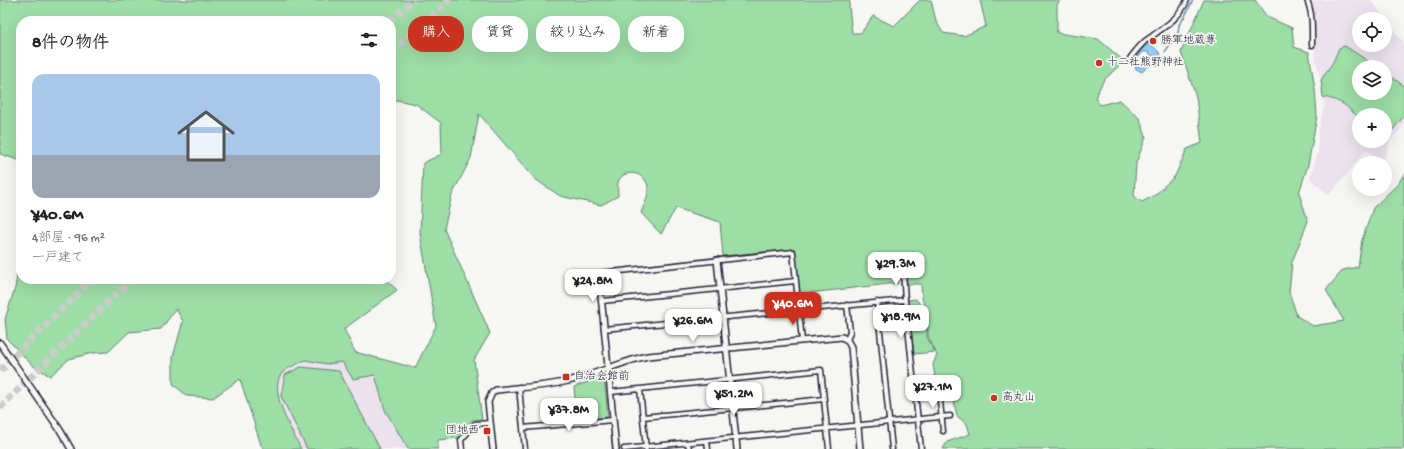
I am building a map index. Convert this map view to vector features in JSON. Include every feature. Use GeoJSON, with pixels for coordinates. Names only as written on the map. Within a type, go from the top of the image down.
{"type":"FeatureCollection","features":[{"type":"Feature","properties":{"kind":"street"},"geometry":{"type":"LineString","coordinates":[[1129,60],[1144,42],[1184,8],[1187,0]]}},
{"type":"Feature","properties":{"kind":"street"},"geometry":{"type":"LineString","coordinates":[[1307,0],[1312,22],[1312,45]]}},
{"type":"Feature","properties":{"kind":"street"},"geometry":{"type":"LineString","coordinates":[[616,449],[599,275],[602,273],[792,252],[802,341]]}},
{"type":"Feature","properties":{"kind":"street"},"geometry":{"type":"LineString","coordinates":[[717,260],[737,449]]}},
{"type":"Feature","properties":{"kind":"street"},"geometry":{"type":"LineString","coordinates":[[904,271],[905,300],[921,449]]}},
{"type":"Feature","properties":{"kind":"street"},"geometry":{"type":"LineString","coordinates":[[602,301],[795,281]]}},
{"type":"Feature","properties":{"kind":"street"},"geometry":{"type":"LineString","coordinates":[[604,328],[905,300]]}},
{"type":"Feature","properties":{"kind":"street"},"geometry":{"type":"LineString","coordinates":[[877,302],[892,449]]}},
{"type":"Feature","properties":{"kind":"street"},"geometry":{"type":"LineString","coordinates":[[847,305],[850,332],[847,340]]}},
{"type":"Feature","properties":{"kind":"street"},"geometry":{"type":"LineString","coordinates":[[493,449],[488,402],[492,393],[496,390],[556,384],[648,356],[842,337],[847,340],[851,347],[860,449]]}},
{"type":"Feature","properties":{"kind":"street"},"geometry":{"type":"LineString","coordinates":[[0,343],[71,449]]}},
{"type":"Feature","properties":{"kind":"street"},"geometry":{"type":"LineString","coordinates":[[611,392],[821,370],[829,449]]}},
{"type":"Feature","properties":{"kind":"street"},"geometry":{"type":"LineString","coordinates":[[519,387],[525,449]]}},
{"type":"Feature","properties":{"kind":"street"},"geometry":{"type":"LineString","coordinates":[[914,390],[935,388],[939,391],[943,431]]}},
{"type":"Feature","properties":{"kind":"street"},"geometry":{"type":"LineString","coordinates":[[640,389],[646,448]]}},
{"type":"Feature","properties":{"kind":"street"},"geometry":{"type":"LineString","coordinates":[[643,417],[824,399]]}},
{"type":"Feature","properties":{"kind":"street"},"geometry":{"type":"LineString","coordinates":[[624,449],[676,446],[736,437],[950,416]]}},
{"type":"Feature","properties":{"kind":"street"},"geometry":{"type":"LineString","coordinates":[[523,428],[613,420]]}},
{"type":"Feature","properties":{"kind":"street"},"geometry":{"type":"LineString","coordinates":[[462,449],[461,440],[475,424],[490,423]]}},
{"type":"Feature","properties":{"kind":"street"},"geometry":{"type":"LineString","coordinates":[[707,441],[708,449]]}},
{"type":"Feature","properties":{"kind":"street"},"geometry":{"type":"LineString","coordinates":[[688,443],[688,449]]}},
{"type":"Feature","properties":{"kind":"shaded area"},"geometry":{"type":"Polygon","coordinates":[[[1313,0],[1371,0],[1380,12],[1352,12],[1352,52],[1392,52],[1392,27],[1404,43],[1404,125],[1392,139],[1392,108],[1352,108],[1352,148],[1388,148],[1385,156],[1375,156],[1366,150],[1361,156],[1352,156],[1352,167],[1329,196],[1310,178],[1318,153],[1318,134],[1324,105],[1321,80],[1315,57],[1313,0]]]}},
{"type":"Feature","properties":{"kind":"shaded area"},"geometry":{"type":"Polygon","coordinates":[[[305,360],[327,364],[342,362],[353,379],[375,375],[385,410],[408,449],[301,449],[287,421],[278,394],[278,379],[283,372],[305,360]]]}},
{"type":"Feature","properties":{"kind":"green space"},"geometry":{"type":"Polygon","coordinates":[[[0,0],[850,0],[849,7],[852,33],[861,33],[873,16],[894,26],[920,0],[931,0],[936,21],[943,33],[964,36],[986,26],[980,0],[1060,0],[1057,5],[1057,33],[1098,39],[1124,61],[1103,81],[1095,98],[1100,105],[1120,100],[1140,119],[1146,137],[1136,163],[1134,196],[1142,202],[1155,195],[1175,176],[1187,149],[1202,143],[1196,97],[1181,52],[1204,0],[1255,0],[1267,17],[1292,28],[1294,47],[1309,52],[1315,89],[1317,116],[1308,165],[1299,193],[1308,221],[1292,262],[1289,292],[1297,316],[1313,326],[1344,321],[1326,290],[1343,270],[1358,267],[1362,240],[1373,208],[1386,196],[1392,196],[1392,190],[1398,184],[1404,174],[1404,449],[943,449],[947,442],[970,434],[967,424],[957,416],[951,388],[943,388],[936,384],[933,364],[937,355],[928,336],[928,317],[922,298],[921,284],[907,284],[906,271],[897,269],[898,283],[800,294],[795,249],[723,256],[720,222],[676,208],[661,234],[641,213],[647,198],[647,183],[641,176],[632,173],[623,175],[620,178],[618,183],[618,196],[601,205],[560,196],[535,179],[479,114],[471,158],[452,195],[444,229],[490,333],[474,360],[482,419],[472,420],[459,438],[438,440],[438,449],[408,449],[385,410],[375,375],[353,379],[342,362],[327,364],[305,360],[283,372],[279,379],[278,389],[279,399],[287,422],[301,449],[265,449],[261,445],[240,379],[213,398],[187,396],[173,384],[173,357],[183,321],[176,309],[161,329],[129,332],[108,352],[92,353],[69,359],[50,376],[32,365],[7,339],[5,319],[16,282],[16,284],[390,284],[397,290],[344,329],[355,352],[415,368],[436,326],[420,233],[423,163],[442,154],[441,123],[416,104],[396,100],[396,16],[16,16],[16,159],[0,154],[0,0]]]}},
{"type":"Feature","properties":{"kind":"green space"},"geometry":{"type":"Polygon","coordinates":[[[1345,46],[1366,60],[1352,60],[1352,100],[1392,100],[1392,77],[1404,86],[1404,116],[1392,131],[1392,108],[1352,108],[1352,112],[1342,103],[1323,97],[1321,80],[1333,62],[1339,48],[1345,46]]]}},
{"type":"Feature","properties":{"kind":"green space"},"geometry":{"type":"Polygon","coordinates":[[[916,299],[927,317],[927,337],[935,352],[914,354],[908,300],[916,299]]]}},
{"type":"Feature","properties":{"kind":"green space"},"geometry":{"type":"Polygon","coordinates":[[[301,367],[339,371],[380,449],[307,449],[281,396],[285,375],[301,367]]]}},
{"type":"Feature","properties":{"kind":"green space"},"geometry":{"type":"Polygon","coordinates":[[[604,376],[608,417],[577,420],[574,387],[604,376]]]}},
{"type":"Feature","properties":{"kind":"water"},"geometry":{"type":"Polygon","coordinates":[[[1149,43],[1162,57],[1157,66],[1156,57],[1153,56],[1150,65],[1142,72],[1136,69],[1133,61],[1142,49],[1149,43]],[[1143,52],[1137,59],[1137,66],[1141,67],[1147,62],[1151,55],[1148,52],[1143,52]]]}},
{"type":"Feature","properties":{"kind":"waterway"},"geometry":{"type":"LineString","coordinates":[[1165,52],[1178,33],[1179,25],[1193,0]]}},
{"type":"Feature","properties":{"kind":"tunnel"},"geometry":{"type":"LineString","coordinates":[[395,16],[414,0]]}},
{"type":"Feature","properties":{"kind":"tunnel"},"geometry":{"type":"LineString","coordinates":[[396,48],[450,0]]}},
{"type":"Feature","properties":{"kind":"tunnel"},"geometry":{"type":"LineString","coordinates":[[0,371],[88,284]]}},
{"type":"Feature","properties":{"kind":"tunnel"},"geometry":{"type":"LineString","coordinates":[[0,408],[127,284]]}},
{"type":"Feature","properties":{"kind":"place","name":"勝軍地蔵尊"},"geometry":{"type":"Point","coordinates":[1153,41]}},
{"type":"Feature","properties":{"kind":"place","name":"十二社熊野神社"},"geometry":{"type":"Point","coordinates":[1099,63]}},
{"type":"Feature","properties":{"kind":"place","name":"自治会館前"},"geometry":{"type":"Point","coordinates":[566,377]}},
{"type":"Feature","properties":{"kind":"place","name":"高丸山"},"geometry":{"type":"Point","coordinates":[994,398]}},
{"type":"Feature","properties":{"kind":"place","name":"団地西"},"geometry":{"type":"Point","coordinates":[487,431]}}]}
